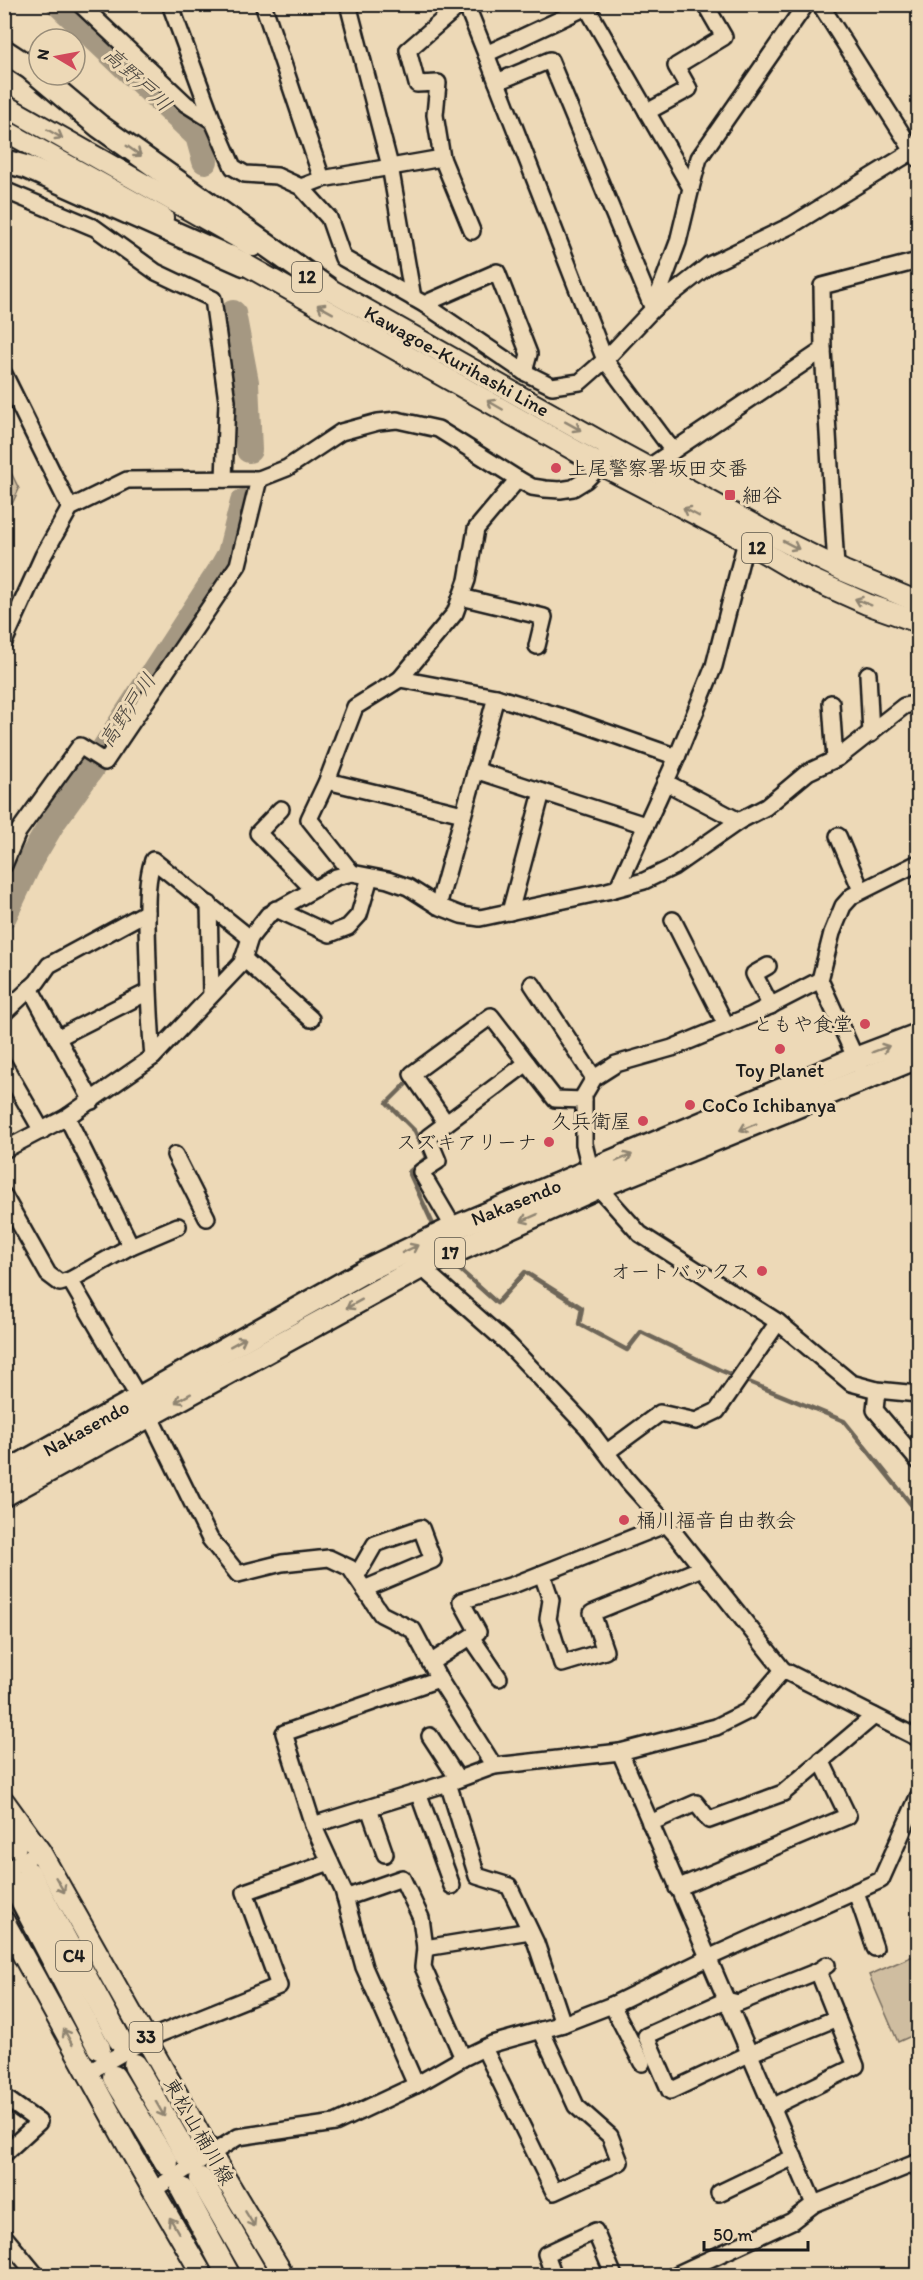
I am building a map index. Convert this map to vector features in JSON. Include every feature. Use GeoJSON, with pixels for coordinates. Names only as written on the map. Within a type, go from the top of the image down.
{"type":"FeatureCollection","features":[{"type":"Feature","properties":{"kind":"highway"},"geometry":{"type":"LineString","coordinates":[[4,51],[30,68],[99,126],[327,288]]}},
{"type":"Feature","properties":{"kind":"highway"},"geometry":{"type":"LineString","coordinates":[[4,161],[26,167],[244,264]]}},
{"type":"Feature","properties":{"kind":"highway","name":"Nakasendo"},"geometry":{"type":"LineString","coordinates":[[4,1474],[144,1407],[594,1180],[855,1059],[918,1035]]}},
{"type":"Feature","properties":{"kind":"highway","name":"Nakasendo"},"geometry":{"type":"LineString","coordinates":[[4,1496],[365,1271],[454,1228],[594,1180],[865,1080],[918,1057]]}},
{"type":"Feature","properties":{"kind":"highway"},"geometry":{"type":"LineString","coordinates":[[4,1826],[15,1846]]}},
{"type":"Feature","properties":{"kind":"highway","name":"C4"},"geometry":{"type":"LineString","coordinates":[[15,1875],[120,2040]]}},
{"type":"Feature","properties":{"kind":"highway","name":"C4"},"geometry":{"type":"LineString","coordinates":[[15,1875],[99,2048]]}},
{"type":"Feature","properties":{"kind":"highway"},"geometry":{"type":"LineString","coordinates":[[114,2077],[176,2159],[135,2065]]}},
{"type":"Feature","properties":{"kind":"highway"},"geometry":{"type":"LineString","coordinates":[[229,2276],[191,2184],[257,2276]]}},
{"type":"Feature","properties":{"kind":"main road","name":"Kawagoe-Kurihashi Line"},"geometry":{"type":"LineString","coordinates":[[4,105],[610,447],[789,544],[918,602]]}},
{"type":"Feature","properties":{"kind":"main road","name":"Kawagoe-Kurihashi Line"},"geometry":{"type":"LineString","coordinates":[[4,129],[601,465],[746,542],[783,565],[829,588],[918,622]]}},
{"type":"Feature","properties":{"kind":"main road","name":"東松山桶川線"},"geometry":{"type":"LineString","coordinates":[[4,1801],[40,1851],[211,2154],[284,2276]]}},
{"type":"Feature","properties":{"kind":"main road"},"geometry":{"type":"LineString","coordinates":[[4,1921],[87,2073],[203,2276]]}},
{"type":"Feature","properties":{"kind":"street"},"geometry":{"type":"LineString","coordinates":[[81,4],[186,104],[213,121]]}},
{"type":"Feature","properties":{"kind":"street"},"geometry":{"type":"LineString","coordinates":[[170,4],[213,121],[233,167],[245,174],[277,176],[301,187],[329,218],[343,258],[419,301],[524,372],[552,386],[580,382],[605,360],[653,309],[709,265],[792,225],[917,152],[820,4]]}},
{"type":"Feature","properties":{"kind":"street"},"geometry":{"type":"LineString","coordinates":[[263,4],[322,179]]}},
{"type":"Feature","properties":{"kind":"street"},"geometry":{"type":"LineString","coordinates":[[348,4],[390,166],[419,301]]}},
{"type":"Feature","properties":{"kind":"street"},"geometry":{"type":"LineString","coordinates":[[472,231],[442,158],[435,115],[438,83],[417,84],[408,50],[463,4],[486,54],[605,360],[673,451]]}},
{"type":"Feature","properties":{"kind":"street"},"geometry":{"type":"LineString","coordinates":[[647,112],[689,89],[676,66],[724,37],[705,4]]}},
{"type":"Feature","properties":{"kind":"street"},"geometry":{"type":"LineString","coordinates":[[653,309],[678,242],[699,158],[807,4]]}},
{"type":"Feature","properties":{"kind":"street"},"geometry":{"type":"LineString","coordinates":[[486,54],[589,5],[691,188]]}},
{"type":"Feature","properties":{"kind":"street"},"geometry":{"type":"LineString","coordinates":[[497,82],[550,60],[653,309]]}},
{"type":"Feature","properties":{"kind":"street"},"geometry":{"type":"LineString","coordinates":[[301,187],[322,179],[442,158]]}},
{"type":"Feature","properties":{"kind":"street"},"geometry":{"type":"LineString","coordinates":[[4,190],[95,228],[156,272],[213,299],[227,401],[224,479]]}},
{"type":"Feature","properties":{"kind":"street"},"geometry":{"type":"LineString","coordinates":[[836,567],[823,350],[822,285],[918,261]]}},
{"type":"Feature","properties":{"kind":"street"},"geometry":{"type":"LineString","coordinates":[[419,301],[497,272],[529,354],[524,372]]}},
{"type":"Feature","properties":{"kind":"street"},"geometry":{"type":"LineString","coordinates":[[649,467],[823,350]]}},
{"type":"Feature","properties":{"kind":"street"},"geometry":{"type":"LineString","coordinates":[[4,374],[70,508]]}},
{"type":"Feature","properties":{"kind":"street"},"geometry":{"type":"LineString","coordinates":[[4,642],[43,556],[70,508],[127,480],[259,479],[287,468],[341,432],[361,425],[397,420],[438,429],[518,479],[545,489],[573,488],[586,480],[601,465],[610,447]]}},
{"type":"Feature","properties":{"kind":"street"},"geometry":{"type":"LineString","coordinates":[[4,865],[18,832],[80,746],[105,762],[238,566],[259,479]]}},
{"type":"Feature","properties":{"kind":"street"},"geometry":{"type":"LineString","coordinates":[[352,873],[309,819],[327,781],[355,707],[400,679],[455,612],[467,580],[476,529],[518,479]]}},
{"type":"Feature","properties":{"kind":"street"},"geometry":{"type":"LineString","coordinates":[[618,887],[677,757],[714,666],[746,542]]}},
{"type":"Feature","properties":{"kind":"street"},"geometry":{"type":"LineString","coordinates":[[461,597],[544,617],[537,646]]}},
{"type":"Feature","properties":{"kind":"street"},"geometry":{"type":"LineString","coordinates":[[868,674],[871,734]]}},
{"type":"Feature","properties":{"kind":"street"},"geometry":{"type":"LineString","coordinates":[[400,679],[496,698],[568,719],[677,757]]}},
{"type":"Feature","properties":{"kind":"street"},"geometry":{"type":"LineString","coordinates":[[438,906],[496,698]]}},
{"type":"Feature","properties":{"kind":"street"},"geometry":{"type":"LineString","coordinates":[[831,703],[835,759]]}},
{"type":"Feature","properties":{"kind":"street"},"geometry":{"type":"LineString","coordinates":[[4,1150],[67,1117],[153,1057],[242,963],[250,938],[268,915],[336,877],[352,873],[408,886],[438,906],[461,915],[480,918],[644,880],[673,867],[739,821],[766,807],[808,772],[835,759],[871,734],[904,706],[918,704]]}},
{"type":"Feature","properties":{"kind":"street"},"geometry":{"type":"LineString","coordinates":[[475,770],[645,825]]}},
{"type":"Feature","properties":{"kind":"street"},"geometry":{"type":"LineString","coordinates":[[327,781],[463,814]]}},
{"type":"Feature","properties":{"kind":"street"},"geometry":{"type":"LineString","coordinates":[[665,782],[739,821]]}},
{"type":"Feature","properties":{"kind":"street"},"geometry":{"type":"LineString","coordinates":[[510,912],[542,792]]}},
{"type":"Feature","properties":{"kind":"street"},"geometry":{"type":"LineString","coordinates":[[281,809],[258,833],[313,889]]}},
{"type":"Feature","properties":{"kind":"street"},"geometry":{"type":"LineString","coordinates":[[838,836],[861,890]]}},
{"type":"Feature","properties":{"kind":"street"},"geometry":{"type":"LineString","coordinates":[[153,1057],[148,992],[147,912],[149,873],[153,860],[250,938]]}},
{"type":"Feature","properties":{"kind":"street"},"geometry":{"type":"LineString","coordinates":[[865,1080],[820,980],[832,933],[843,906],[861,890],[918,863]]}},
{"type":"Feature","properties":{"kind":"street"},"geometry":{"type":"LineString","coordinates":[[276,909],[330,934],[348,927],[359,915],[370,877]]}},
{"type":"Feature","properties":{"kind":"street"},"geometry":{"type":"LineString","coordinates":[[209,904],[211,994]]}},
{"type":"Feature","properties":{"kind":"street"},"geometry":{"type":"LineString","coordinates":[[4,1013],[30,988],[49,965],[147,912]]}},
{"type":"Feature","properties":{"kind":"street"},"geometry":{"type":"LineString","coordinates":[[673,920],[726,1025]]}},
{"type":"Feature","properties":{"kind":"street"},"geometry":{"type":"LineString","coordinates":[[243,958],[311,1019]]}},
{"type":"Feature","properties":{"kind":"street"},"geometry":{"type":"LineString","coordinates":[[768,966],[754,974],[771,1006]]}},
{"type":"Feature","properties":{"kind":"street"},"geometry":{"type":"LineString","coordinates":[[820,980],[771,1006],[672,1048],[616,1064],[594,1078],[584,1095],[584,1144],[594,1180],[640,1234],[778,1322],[851,1383],[877,1390],[918,1394]]}},
{"type":"Feature","properties":{"kind":"street"},"geometry":{"type":"LineString","coordinates":[[532,984],[594,1078]]}},
{"type":"Feature","properties":{"kind":"street"},"geometry":{"type":"LineString","coordinates":[[30,988],[92,1101]]}},
{"type":"Feature","properties":{"kind":"street"},"geometry":{"type":"LineString","coordinates":[[57,1038],[148,992]]}},
{"type":"Feature","properties":{"kind":"street"},"geometry":{"type":"LineString","coordinates":[[446,1123],[412,1074],[491,1016],[555,1099],[584,1100]]}},
{"type":"Feature","properties":{"kind":"street"},"geometry":{"type":"LineString","coordinates":[[454,1228],[421,1172],[438,1161],[428,1137],[527,1063]]}},
{"type":"Feature","properties":{"kind":"street"},"geometry":{"type":"LineString","coordinates":[[4,1065],[42,1131]]}},
{"type":"Feature","properties":{"kind":"street"},"geometry":{"type":"LineString","coordinates":[[67,1117],[131,1246]]}},
{"type":"Feature","properties":{"kind":"street"},"geometry":{"type":"LineString","coordinates":[[175,1155],[207,1218]]}},
{"type":"Feature","properties":{"kind":"street"},"geometry":{"type":"LineString","coordinates":[[4,1196],[48,1274],[60,1283],[70,1280],[131,1246],[178,1227]]}},
{"type":"Feature","properties":{"kind":"street"},"geometry":{"type":"LineString","coordinates":[[421,1267],[507,1343],[587,1427],[627,1480],[667,1524],[783,1670],[918,1738]]}},
{"type":"Feature","properties":{"kind":"street"},"geometry":{"type":"LineString","coordinates":[[70,1280],[144,1407],[210,1539],[238,1574],[282,1563],[329,1558],[350,1568],[381,1614],[412,1630],[439,1679],[494,1766]]}},
{"type":"Feature","properties":{"kind":"street"},"geometry":{"type":"LineString","coordinates":[[607,1452],[660,1413],[696,1421],[717,1411],[778,1322]]}},
{"type":"Feature","properties":{"kind":"street"},"geometry":{"type":"LineString","coordinates":[[877,1390],[875,1410],[918,1461]]}},
{"type":"Feature","properties":{"kind":"street"},"geometry":{"type":"LineString","coordinates":[[430,1663],[478,1632],[461,1600],[513,1585],[667,1524]]}},
{"type":"Feature","properties":{"kind":"street"},"geometry":{"type":"LineString","coordinates":[[421,1528],[433,1560],[360,1583],[375,1544],[421,1528]]}},
{"type":"Feature","properties":{"kind":"street"},"geometry":{"type":"LineString","coordinates":[[542,1574],[551,1600],[548,1619],[562,1664],[605,1651],[592,1613],[702,1568]]}},
{"type":"Feature","properties":{"kind":"street"},"geometry":{"type":"LineString","coordinates":[[471,1636],[499,1678]]}},
{"type":"Feature","properties":{"kind":"street"},"geometry":{"type":"LineString","coordinates":[[313,1825],[494,1766],[620,1752],[716,1727],[748,1711],[783,1670]]}},
{"type":"Feature","properties":{"kind":"street"},"geometry":{"type":"LineString","coordinates":[[416,2085],[364,1967],[345,1898],[313,1825],[284,1733],[439,1679]]}},
{"type":"Feature","properties":{"kind":"street"},"geometry":{"type":"LineString","coordinates":[[650,1823],[696,1803],[709,1820],[783,1793],[874,1716]]}},
{"type":"Feature","properties":{"kind":"street"},"geometry":{"type":"LineString","coordinates":[[430,1736],[453,1781],[477,1876],[508,1886],[530,1931],[563,2024]]}},
{"type":"Feature","properties":{"kind":"street"},"geometry":{"type":"LineString","coordinates":[[620,1752],[814,2204]]}},
{"type":"Feature","properties":{"kind":"street"},"geometry":{"type":"LineString","coordinates":[[677,1888],[848,1816],[821,1760]]}},
{"type":"Feature","properties":{"kind":"street"},"geometry":{"type":"LineString","coordinates":[[418,1792],[452,1886]]}},
{"type":"Feature","properties":{"kind":"street"},"geometry":{"type":"LineString","coordinates":[[153,2190],[238,2137],[335,2123],[416,2085],[484,2048],[563,2024],[612,2005],[708,1958],[881,1880],[918,1797]]}},
{"type":"Feature","properties":{"kind":"street"},"geometry":{"type":"LineString","coordinates":[[369,1808],[385,1854]]}},
{"type":"Feature","properties":{"kind":"street"},"geometry":{"type":"LineString","coordinates":[[15,1875],[40,1851]]}},
{"type":"Feature","properties":{"kind":"street"},"geometry":{"type":"LineString","coordinates":[[87,2073],[147,2039],[279,1986],[245,1892],[330,1862]]}},
{"type":"Feature","properties":{"kind":"street"},"geometry":{"type":"LineString","coordinates":[[345,1898],[402,1878],[421,1918],[425,1948],[423,1967],[463,2058]]}},
{"type":"Feature","properties":{"kind":"street"},"geometry":{"type":"LineString","coordinates":[[856,1892],[875,1948]]}},
{"type":"Feature","properties":{"kind":"street"},"geometry":{"type":"LineString","coordinates":[[425,1948],[530,1931]]}},
{"type":"Feature","properties":{"kind":"street"},"geometry":{"type":"LineString","coordinates":[[772,2107],[856,2067],[837,2018],[822,1968],[738,2002],[726,2000],[646,2036],[670,2091],[749,2054],[837,2018]]}},
{"type":"Feature","properties":{"kind":"street"},"geometry":{"type":"LineString","coordinates":[[612,2005],[642,2062]]}},
{"type":"Feature","properties":{"kind":"street"},"geometry":{"type":"LineString","coordinates":[[484,2048],[554,2192],[620,2162],[610,2136],[576,2106],[542,2030]]}},
{"type":"Feature","properties":{"kind":"street"},"geometry":{"type":"LineString","coordinates":[[4,2097],[39,2122],[4,2154]]}},
{"type":"Feature","properties":{"kind":"street"},"geometry":{"type":"LineString","coordinates":[[719,2193],[794,2157]]}},
{"type":"Feature","properties":{"kind":"street"},"geometry":{"type":"LineString","coordinates":[[673,2276],[792,2221],[814,2204],[918,2163]]}},
{"type":"Feature","properties":{"kind":"street"},"geometry":{"type":"LineString","coordinates":[[554,2276],[546,2254],[595,2231],[614,2276]]}},
{"type":"Feature","properties":{"kind":"street"},"geometry":{"type":"LineString","coordinates":[[4,2236],[37,2276]]}},
{"type":"Feature","properties":{"kind":"shaded area"},"geometry":{"type":"Polygon","coordinates":[[[4,458],[19,489],[5,519],[4,519],[4,458]]]}},
{"type":"Feature","properties":{"kind":"shaded area"},"geometry":{"type":"Polygon","coordinates":[[[918,1954],[918,2033],[898,2042],[869,1975],[918,1954]]]}},
{"type":"Feature","properties":{"kind":"waterway","name":"高野戸川"},"geometry":{"type":"LineString","coordinates":[[59,4],[198,136],[205,161]]}},
{"type":"Feature","properties":{"kind":"waterway","name":"高野戸川"},"geometry":{"type":"LineString","coordinates":[[233,313],[246,382],[249,450]]}},
{"type":"Feature","properties":{"kind":"waterway","name":"高野戸川"},"geometry":{"type":"LineString","coordinates":[[4,916],[31,859],[53,822],[91,769],[222,568],[230,554],[243,502]]}},
{"type":"Feature","properties":{"kind":"waterway"},"geometry":{"type":"LineString","coordinates":[[407,1083],[387,1103],[415,1131],[427,1157],[409,1172],[436,1231]]}},
{"type":"Feature","properties":{"kind":"waterway"},"geometry":{"type":"LineString","coordinates":[[449,1260],[497,1303],[525,1272],[582,1308],[579,1324],[627,1350],[641,1332],[722,1371],[844,1421],[918,1513]]}},
{"type":"Feature","properties":{"kind":"place","name":"上尾警察署坂田交番"},"geometry":{"type":"Point","coordinates":[556,468]}},
{"type":"Feature","properties":{"kind":"place","name":"細谷"},"geometry":{"type":"Point","coordinates":[730,495]}},
{"type":"Feature","properties":{"kind":"place","name":"ともや食堂"},"geometry":{"type":"Point","coordinates":[865,1024]}},
{"type":"Feature","properties":{"kind":"place","name":"Toy Planet"},"geometry":{"type":"Point","coordinates":[780,1049]}},
{"type":"Feature","properties":{"kind":"place","name":"CoCo Ichibanya"},"geometry":{"type":"Point","coordinates":[690,1105]}},
{"type":"Feature","properties":{"kind":"place","name":"久兵衛屋"},"geometry":{"type":"Point","coordinates":[643,1121]}},
{"type":"Feature","properties":{"kind":"place","name":"スズキアリーナ"},"geometry":{"type":"Point","coordinates":[549,1142]}},
{"type":"Feature","properties":{"kind":"place","name":"オートバックス"},"geometry":{"type":"Point","coordinates":[762,1271]}},
{"type":"Feature","properties":{"kind":"place","name":"桶川福音自由教会"},"geometry":{"type":"Point","coordinates":[624,1520]}}]}
